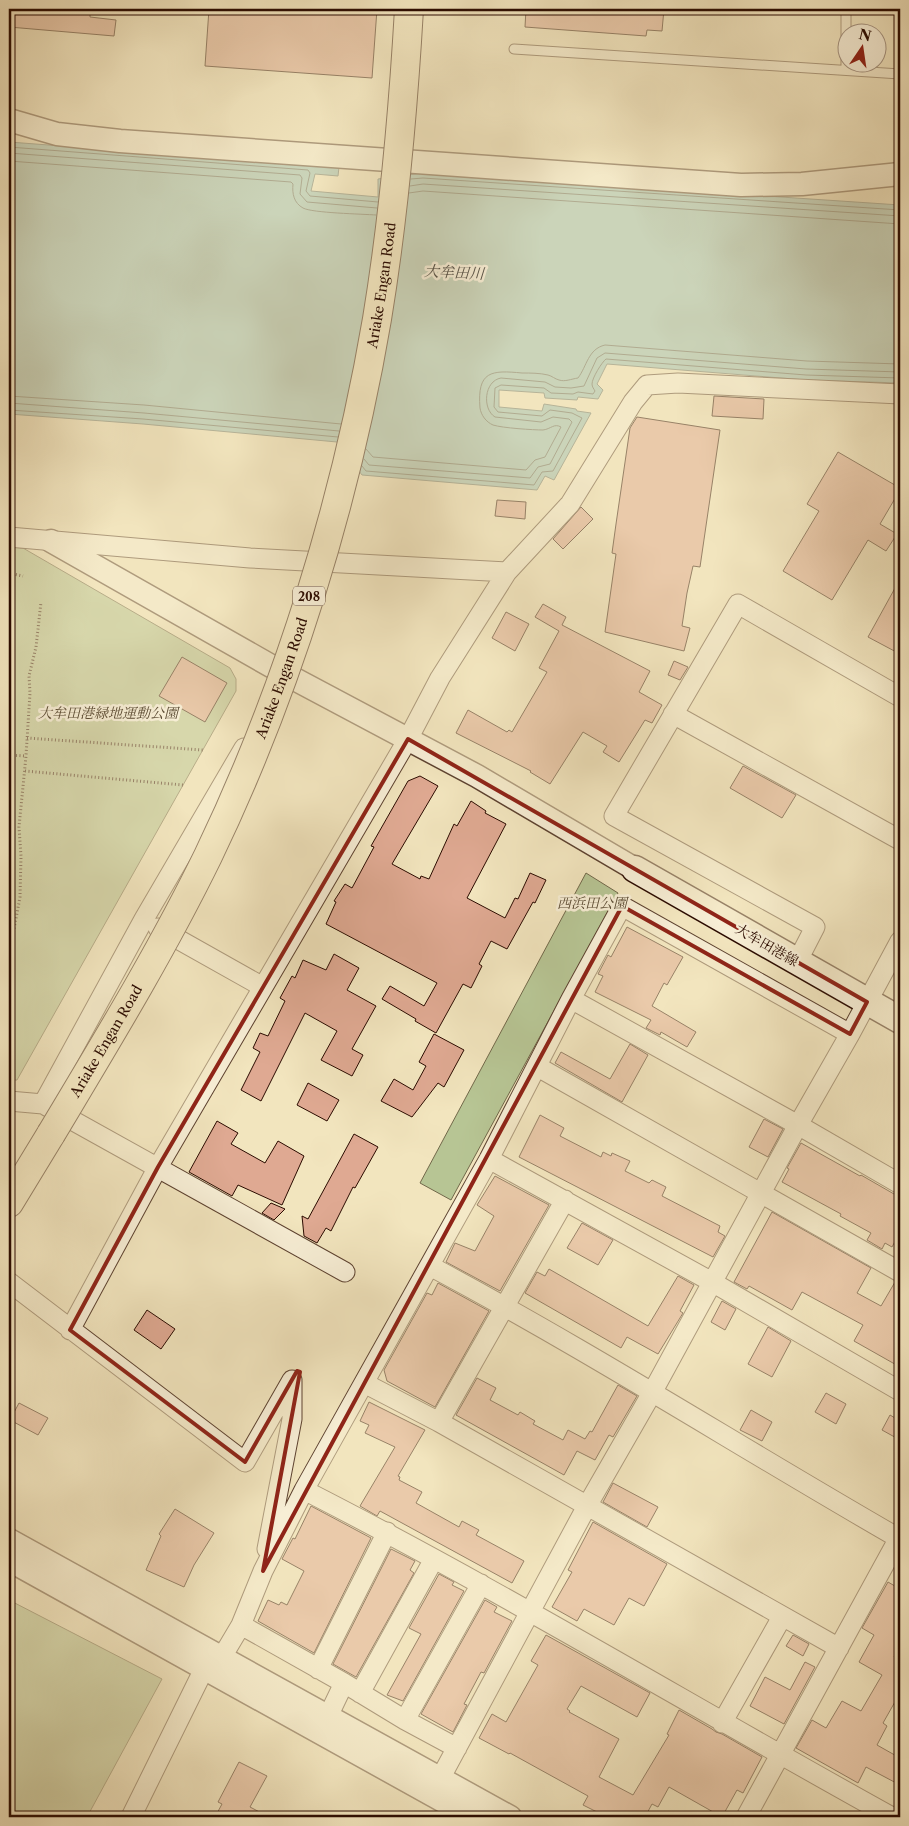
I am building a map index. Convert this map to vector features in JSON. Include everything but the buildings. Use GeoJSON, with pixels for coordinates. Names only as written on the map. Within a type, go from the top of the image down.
{"type":"FeatureCollection","features":[{"type":"Feature","properties":{"kind":"highway","name":"Ariake Engan Road"},"geometry":{"type":"LineString","coordinates":[[9,1203],[148,972],[208,856],[252,757],[297,633],[326,539],[345,467],[376,321],[404,102],[409,9]]}},
{"type":"Feature","properties":{"kind":"main road","name":"大牟田港線"},"geometry":{"type":"LineString","coordinates":[[635,869],[900,1020]]}},
{"type":"Feature","properties":{"kind":"street"},"geometry":{"type":"LineString","coordinates":[[9,120],[57,134],[120,141],[741,185],[802,184],[900,174]]}},
{"type":"Feature","properties":{"kind":"street"},"geometry":{"type":"LineString","coordinates":[[70,1330],[158,1167],[408,739],[440,678],[507,572],[570,504],[633,402],[647,385],[678,383],[900,394]]}},
{"type":"Feature","properties":{"kind":"street"},"geometry":{"type":"LineString","coordinates":[[9,537],[250,558],[507,572]]}},
{"type":"Feature","properties":{"kind":"street"},"geometry":{"type":"LineString","coordinates":[[51,541],[287,675],[478,776],[635,869]]}},
{"type":"Feature","properties":{"kind":"street"},"geometry":{"type":"LineString","coordinates":[[796,962],[815,927],[614,816],[738,604],[900,697]]}},
{"type":"Feature","properties":{"kind":"street"},"geometry":{"type":"LineString","coordinates":[[44,1104],[144,919],[287,675]]}},
{"type":"Feature","properties":{"kind":"street"},"geometry":{"type":"LineString","coordinates":[[672,714],[900,840]]}},
{"type":"Feature","properties":{"kind":"street"},"geometry":{"type":"LineString","coordinates":[[131,1817],[213,1663],[241,1625],[262,1571],[304,1490],[489,1158],[538,1067],[571,999],[622,906],[850,1034]]}},
{"type":"Feature","properties":{"kind":"street"},"geometry":{"type":"LineString","coordinates":[[144,919],[263,987]]}},
{"type":"Feature","properties":{"kind":"street"},"geometry":{"type":"LineString","coordinates":[[436,1787],[587,1506],[900,941]]}},
{"type":"Feature","properties":{"kind":"street"},"geometry":{"type":"LineString","coordinates":[[571,999],[900,1184]]}},
{"type":"Feature","properties":{"kind":"street"},"geometry":{"type":"LineString","coordinates":[[538,1067],[762,1192],[900,1272]]}},
{"type":"Feature","properties":{"kind":"street"},"geometry":{"type":"LineString","coordinates":[[9,1101],[44,1104],[344,1272]]}},
{"type":"Feature","properties":{"kind":"street"},"geometry":{"type":"LineString","coordinates":[[489,1158],[712,1282],[900,1391]]}},
{"type":"Feature","properties":{"kind":"street"},"geometry":{"type":"LineString","coordinates":[[439,1422],[565,1200]]}},
{"type":"Feature","properties":{"kind":"street"},"geometry":{"type":"LineString","coordinates":[[430,1266],[506,1306],[900,1538],[746,1817]]}},
{"type":"Feature","properties":{"kind":"street"},"geometry":{"type":"LineString","coordinates":[[9,1282],[245,1462],[292,1380],[292,1419],[262,1571]]}},
{"type":"Feature","properties":{"kind":"street"},"geometry":{"type":"LineString","coordinates":[[364,1383],[439,1422],[839,1648]]}},
{"type":"Feature","properties":{"kind":"street"},"geometry":{"type":"LineString","coordinates":[[304,1490],[388,1532],[530,1611],[722,1723],[892,1817]]}},
{"type":"Feature","properties":{"kind":"street"},"geometry":{"type":"LineString","coordinates":[[318,1669],[388,1532]]}},
{"type":"Feature","properties":{"kind":"street"},"geometry":{"type":"LineString","coordinates":[[9,1540],[213,1663]]}},
{"type":"Feature","properties":{"kind":"street"},"geometry":{"type":"LineString","coordinates":[[360,1693],[434,1559]]}},
{"type":"Feature","properties":{"kind":"street"},"geometry":{"type":"LineString","coordinates":[[9,1560],[213,1663],[436,1787],[510,1817]]}},
{"type":"Feature","properties":{"kind":"street"},"geometry":{"type":"LineString","coordinates":[[405,1720],[481,1584]]}},
{"type":"Feature","properties":{"kind":"street"},"geometry":{"type":"LineString","coordinates":[[722,1723],[782,1616]]}},
{"type":"Feature","properties":{"kind":"street"},"geometry":{"type":"LineString","coordinates":[[241,1625],[457,1748]]}},
{"type":"Feature","properties":{"kind":"street"},"geometry":{"type":"LineString","coordinates":[[324,1724],[344,1683]]}},
{"type":"Feature","properties":{"kind":"street"},"geometry":{"type":"LineString","coordinates":[[436,1787],[472,1817]]}},
{"type":"Feature","properties":{"kind":"lane"},"geometry":{"type":"LineString","coordinates":[[846,9],[846,22]]}},
{"type":"Feature","properties":{"kind":"lane"},"geometry":{"type":"LineString","coordinates":[[514,49],[836,68]]}},
{"type":"Feature","properties":{"kind":"lane"},"geometry":{"type":"LineString","coordinates":[[878,72],[900,74]]}},
{"type":"Feature","properties":{"kind":"path"},"geometry":{"type":"LineString","coordinates":[[9,573],[23,576]]}},
{"type":"Feature","properties":{"kind":"path"},"geometry":{"type":"LineString","coordinates":[[9,956],[20,897],[21,856],[19,828],[25,771],[30,676],[36,647],[41,602]]}},
{"type":"Feature","properties":{"kind":"path"},"geometry":{"type":"LineString","coordinates":[[27,738],[203,750]]}},
{"type":"Feature","properties":{"kind":"path"},"geometry":{"type":"LineString","coordinates":[[9,755],[26,756]]}},
{"type":"Feature","properties":{"kind":"path"},"geometry":{"type":"LineString","coordinates":[[25,771],[183,785]]}},
{"type":"Feature","properties":{"kind":"path"},"geometry":{"type":"LineString","coordinates":[[9,1006],[9,1011]]}},
{"type":"Feature","properties":{"kind":"highlighted area"},"geometry":{"type":"Polygon","coordinates":[[[408,739],[867,1002],[850,1034],[622,906],[263,1571],[300,1372],[297,1371],[245,1462],[70,1330],[158,1167],[408,739]]]}},
{"type":"Feature","properties":{"kind":"green space","name":"大牟田港緑地運動公園"},"geometry":{"type":"Polygon","coordinates":[[[9,547],[23,548],[230,668],[236,679],[236,691],[17,1080],[9,1080],[9,547]]]}},
{"type":"Feature","properties":{"kind":"green space","name":"西浜田公園"},"geometry":{"type":"Polygon","coordinates":[[[586,873],[618,893],[451,1200],[420,1183],[586,873]]]}},
{"type":"Feature","properties":{"kind":"green space"},"geometry":{"type":"Polygon","coordinates":[[[9,1600],[162,1679],[87,1817],[9,1817],[9,1600]]]}},
{"type":"Feature","properties":{"kind":"water","name":"大牟田川"},"geometry":{"type":"Polygon","coordinates":[[[9,142],[339,167],[338,176],[315,174],[311,191],[378,197],[378,179],[423,173],[900,205],[900,383],[806,380],[607,364],[597,384],[603,390],[598,399],[578,397],[577,400],[545,398],[544,393],[499,390],[499,407],[542,411],[544,404],[591,413],[554,480],[545,476],[537,490],[362,475],[337,442],[9,414],[9,142]]]}}]}
